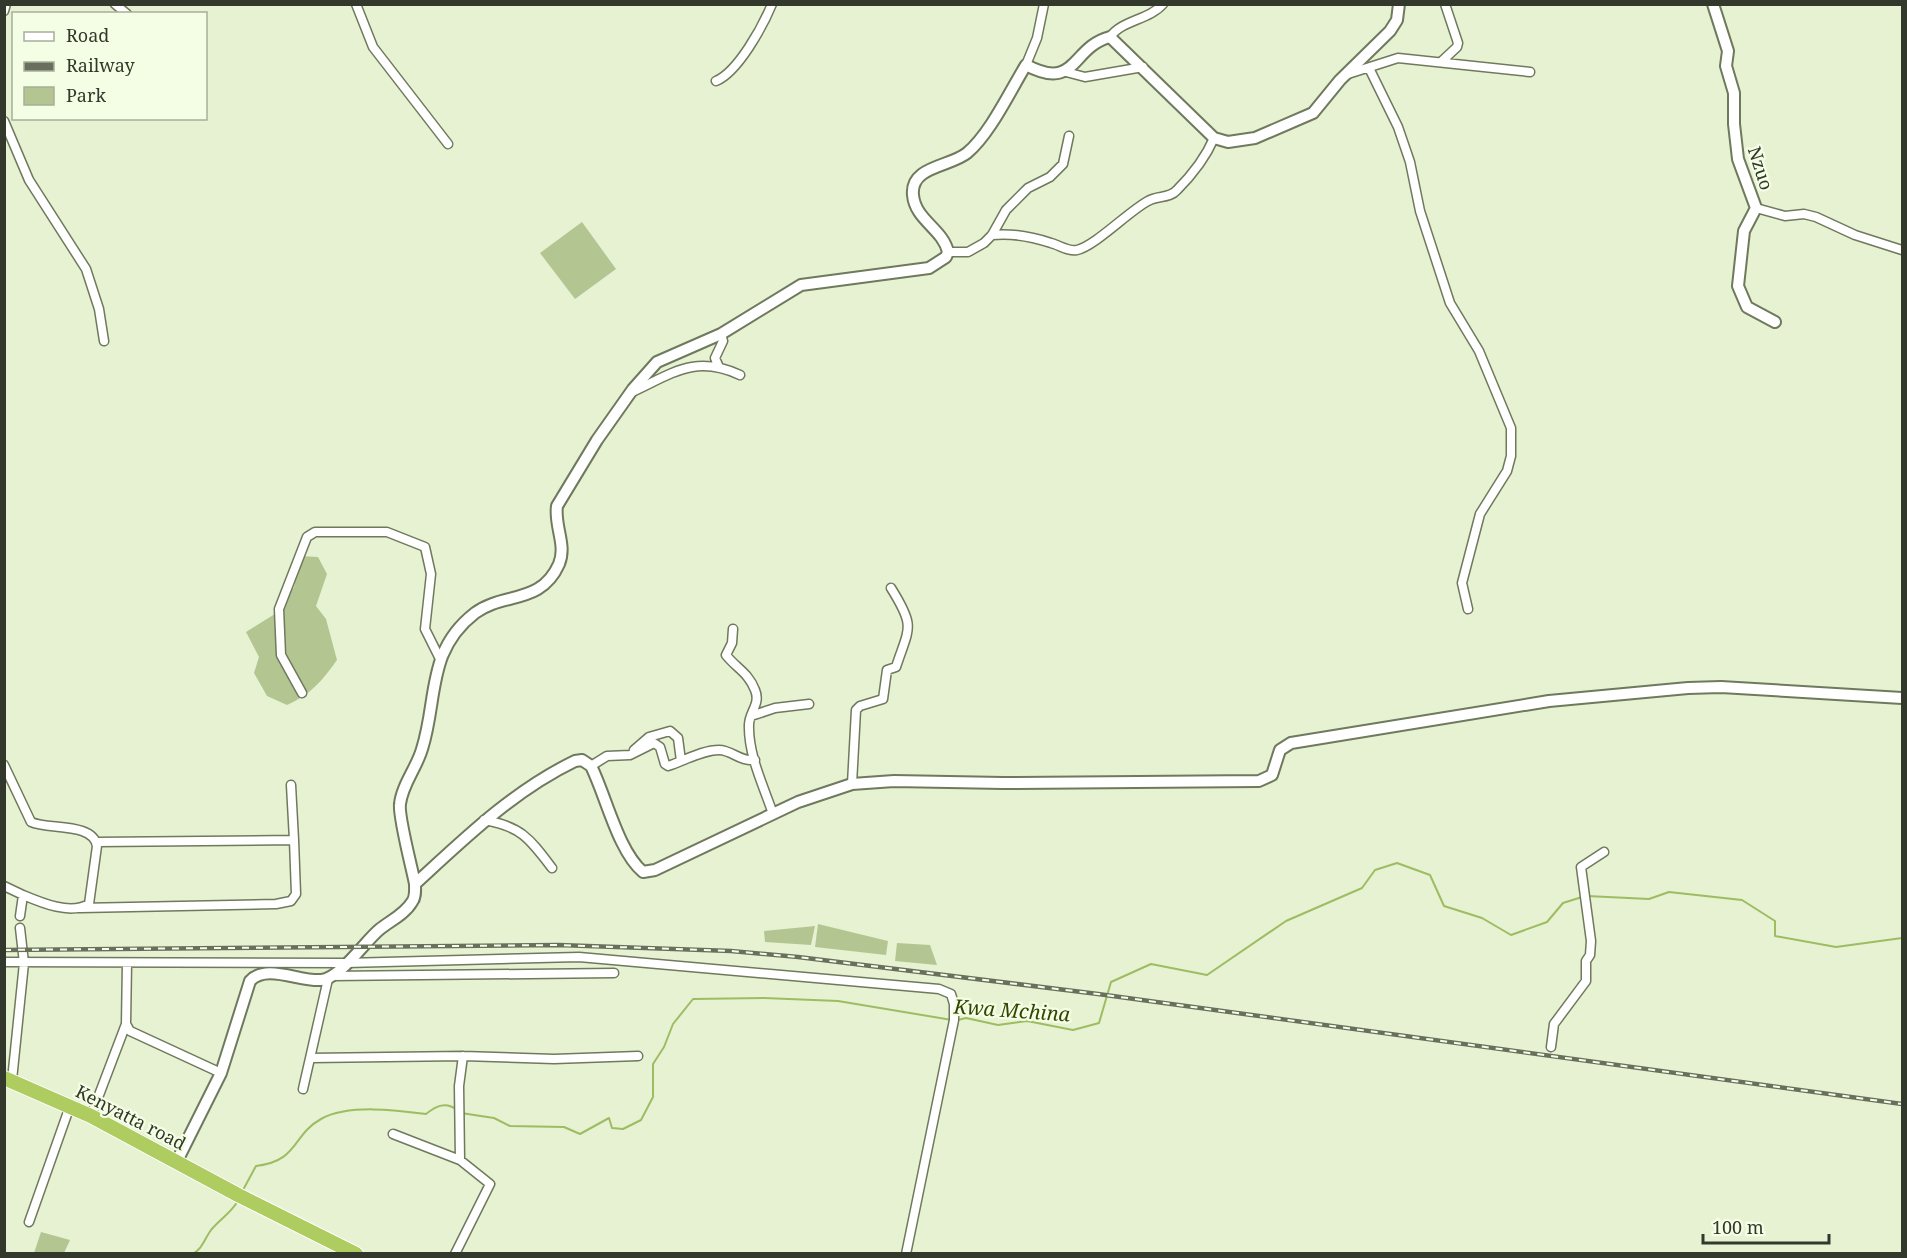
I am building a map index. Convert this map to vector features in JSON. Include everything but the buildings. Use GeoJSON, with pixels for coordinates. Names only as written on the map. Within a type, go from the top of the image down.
{"type":"FeatureCollection","features":[{"type":"Feature","properties":{"kind":"highway","name":"Kenyatta road"},"geometry":{"type":"LineString","coordinates":[[8,1079],[91,1116],[244,1198],[356,1254]]}},
{"type":"Feature","properties":{"kind":"street"},"geometry":{"type":"LineString","coordinates":[[4,11],[6,4]]}},
{"type":"Feature","properties":{"kind":"street"},"geometry":{"type":"LineString","coordinates":[[356,4],[373,47],[448,144]]}},
{"type":"Feature","properties":{"kind":"street"},"geometry":{"type":"LineString","coordinates":[[716,81],[727,76],[759,31],[772,4]]}},
{"type":"Feature","properties":{"kind":"street"},"geometry":{"type":"LineString","coordinates":[[948,252],[939,235],[915,206],[912,189],[915,180],[922,174],[957,160],[974,147],[1026,65],[1037,38],[1044,4]]}},
{"type":"Feature","properties":{"kind":"street"},"geometry":{"type":"LineString","coordinates":[[1066,72],[1097,43],[1110,37],[1116,30],[1157,11],[1162,4]]}},
{"type":"Feature","properties":{"kind":"street"},"geometry":{"type":"LineString","coordinates":[[1110,37],[1214,138],[1228,142],[1255,138],[1306,117],[1322,105],[1335,86],[1390,31],[1396,20],[1399,4]]}},
{"type":"Feature","properties":{"kind":"street"},"geometry":{"type":"LineString","coordinates":[[1442,61],[1457,47],[1458,43],[1445,4]]}},
{"type":"Feature","properties":{"kind":"street","name":"Nzuo"},"geometry":{"type":"LineString","coordinates":[[1713,4],[1728,51],[1726,66],[1734,93],[1734,124],[1738,159],[1756,208],[1744,231],[1738,286],[1747,307],[1776,322]]}},
{"type":"Feature","properties":{"kind":"street"},"geometry":{"type":"LineString","coordinates":[[1348,74],[1398,58],[1530,72]]}},
{"type":"Feature","properties":{"kind":"street"},"geometry":{"type":"LineString","coordinates":[[1026,65],[1041,73],[1054,75],[1066,72],[1085,76],[1143,67]]}},
{"type":"Feature","properties":{"kind":"street"},"geometry":{"type":"LineString","coordinates":[[1369,68],[1398,127],[1410,162],[1420,211],[1450,303],[1479,351],[1511,428],[1507,471],[1480,514],[1462,583],[1468,609]]}},
{"type":"Feature","properties":{"kind":"street"},"geometry":{"type":"LineString","coordinates":[[4,121],[29,180],[86,269],[99,309],[104,341]]}},
{"type":"Feature","properties":{"kind":"street"},"geometry":{"type":"LineString","coordinates":[[948,252],[968,252],[984,243],[992,235],[1006,210],[1029,188],[1050,177],[1063,164],[1069,136]]}},
{"type":"Feature","properties":{"kind":"street"},"geometry":{"type":"LineString","coordinates":[[992,235],[1010,234],[1047,241],[1072,250],[1080,249],[1093,243],[1116,222],[1131,215],[1146,202],[1172,194],[1201,164],[1214,138]]}},
{"type":"Feature","properties":{"kind":"street"},"geometry":{"type":"LineString","coordinates":[[1756,208],[1785,216],[1804,214],[1816,217],[1855,235],[1902,250]]}},
{"type":"Feature","properties":{"kind":"street"},"geometry":{"type":"LineString","coordinates":[[303,1089],[330,977],[378,930],[407,909],[414,899],[415,884],[399,807],[424,745],[440,658],[476,614],[489,606],[533,592],[551,577],[558,566],[562,552],[556,516],[557,506],[597,440],[630,394],[657,362],[721,334],[801,285],[928,268],[946,257],[948,252]]}},
{"type":"Feature","properties":{"kind":"street"},"geometry":{"type":"LineString","coordinates":[[718,365],[715,358],[723,341],[721,334]]}},
{"type":"Feature","properties":{"kind":"street"},"geometry":{"type":"LineString","coordinates":[[630,394],[691,367],[718,365],[740,375]]}},
{"type":"Feature","properties":{"kind":"street"},"geometry":{"type":"LineString","coordinates":[[302,693],[281,655],[279,609],[307,537],[315,532],[387,532],[403,536],[425,547],[431,574],[425,628],[440,658]]}},
{"type":"Feature","properties":{"kind":"street"},"geometry":{"type":"LineString","coordinates":[[852,784],[856,710],[860,705],[883,699],[887,670],[896,668],[908,638],[905,612],[891,588]]}},
{"type":"Feature","properties":{"kind":"street"},"geometry":{"type":"LineString","coordinates":[[733,629],[732,643],[726,655],[741,667],[755,690],[758,701],[749,728],[755,760],[773,814]]}},
{"type":"Feature","properties":{"kind":"street"},"geometry":{"type":"LineString","coordinates":[[415,884],[484,820],[528,787],[582,760],[591,766],[620,835],[636,866],[643,872],[655,870],[820,793],[852,784],[894,781],[1012,783],[1259,781],[1272,775],[1280,750],[1291,743],[1549,701],[1721,687],[1902,698]]}},
{"type":"Feature","properties":{"kind":"street"},"geometry":{"type":"LineString","coordinates":[[751,717],[783,706],[809,704]]}},
{"type":"Feature","properties":{"kind":"street"},"geometry":{"type":"LineString","coordinates":[[626,755],[648,736],[670,731],[678,738],[681,761]]}},
{"type":"Feature","properties":{"kind":"street"},"geometry":{"type":"LineString","coordinates":[[591,766],[608,756],[626,755],[656,743],[668,766],[721,750],[739,759],[755,760]]}},
{"type":"Feature","properties":{"kind":"street"},"geometry":{"type":"LineString","coordinates":[[4,765],[31,822],[80,831],[97,842],[294,840]]}},
{"type":"Feature","properties":{"kind":"street"},"geometry":{"type":"LineString","coordinates":[[4,886],[23,895],[69,908],[291,902],[296,894],[291,785]]}},
{"type":"Feature","properties":{"kind":"street"},"geometry":{"type":"LineString","coordinates":[[484,820],[507,823],[523,833],[552,868]]}},
{"type":"Feature","properties":{"kind":"street"},"geometry":{"type":"LineString","coordinates":[[80,908],[89,904],[97,842]]}},
{"type":"Feature","properties":{"kind":"street"},"geometry":{"type":"LineString","coordinates":[[1551,1047],[1554,1024],[1586,981],[1586,960],[1590,955],[1591,941],[1581,867],[1604,852]]}},
{"type":"Feature","properties":{"kind":"street"},"geometry":{"type":"LineString","coordinates":[[20,916],[23,895]]}},
{"type":"Feature","properties":{"kind":"street"},"geometry":{"type":"LineString","coordinates":[[8,1079],[24,963],[20,928]]}},
{"type":"Feature","properties":{"kind":"street"},"geometry":{"type":"LineString","coordinates":[[4,962],[346,963],[614,959],[939,988],[951,994],[954,1020],[906,1254]]}},
{"type":"Feature","properties":{"kind":"street"},"geometry":{"type":"LineString","coordinates":[[91,1116],[126,1024],[127,963]]}},
{"type":"Feature","properties":{"kind":"street"},"geometry":{"type":"LineString","coordinates":[[177,1161],[221,1073],[250,981],[254,976],[268,974],[320,980],[330,977],[614,973]]}},
{"type":"Feature","properties":{"kind":"street"},"geometry":{"type":"LineString","coordinates":[[126,1024],[134,1033],[221,1073]]}},
{"type":"Feature","properties":{"kind":"street"},"geometry":{"type":"LineString","coordinates":[[311,1058],[463,1056],[554,1059],[638,1056]]}},
{"type":"Feature","properties":{"kind":"street"},"geometry":{"type":"LineString","coordinates":[[460,1160],[459,1086],[463,1056]]}},
{"type":"Feature","properties":{"kind":"street"},"geometry":{"type":"LineString","coordinates":[[29,1222],[70,1106]]}},
{"type":"Feature","properties":{"kind":"street"},"geometry":{"type":"LineString","coordinates":[[393,1134],[460,1160],[487,1179],[490,1184],[455,1254]]}},
{"type":"Feature","properties":{"kind":"green space"},"geometry":{"type":"Polygon","coordinates":[[[582,222],[616,269],[575,299],[540,253],[582,222]]]}},
{"type":"Feature","properties":{"kind":"green space"},"geometry":{"type":"Polygon","coordinates":[[[301,556],[318,557],[327,574],[316,606],[326,619],[337,660],[327,674],[303,697],[287,705],[267,696],[254,673],[259,657],[246,632],[278,612],[294,587],[301,556]]]}},
{"type":"Feature","properties":{"kind":"green space"},"geometry":{"type":"Polygon","coordinates":[[[818,924],[888,941],[886,955],[815,947],[818,924]]]}},
{"type":"Feature","properties":{"kind":"green space"},"geometry":{"type":"Polygon","coordinates":[[[815,926],[811,945],[765,942],[764,931],[815,926]]]}},
{"type":"Feature","properties":{"kind":"green space"},"geometry":{"type":"Polygon","coordinates":[[[897,943],[930,945],[937,965],[895,961],[897,943]]]}},
{"type":"Feature","properties":{"kind":"green space"},"geometry":{"type":"Polygon","coordinates":[[[41,1232],[70,1240],[64,1253],[34,1253],[41,1232]]]}},
{"type":"Feature","properties":{"kind":"waterway","name":"Kwa Mchina"},"geometry":{"type":"LineString","coordinates":[[958,1020],[966,1018],[998,1025],[1027,1021],[1073,1030],[1099,1023],[1111,982],[1151,964],[1207,975],[1286,921],[1362,888],[1375,870],[1397,863],[1430,875],[1444,906],[1482,918],[1511,935],[1547,922],[1563,903],[1582,897]]}},
{"type":"Feature","properties":{"kind":"waterway","name":"Kwa Mchina"},"geometry":{"type":"LineString","coordinates":[[1587,896],[1649,899],[1669,892],[1742,900],[1775,921],[1775,936],[1836,947],[1902,938]]}},
{"type":"Feature","properties":{"kind":"waterway","name":"Kwa Mchina"},"geometry":{"type":"LineString","coordinates":[[461,1113],[494,1118],[510,1126],[564,1127],[580,1134],[609,1118],[612,1128],[623,1129],[641,1120],[653,1097],[653,1064],[664,1047],[673,1024],[693,999],[764,998],[838,1001],[952,1020]]}},
{"type":"Feature","properties":{"kind":"waterway","name":"Kwa Mchina"},"geometry":{"type":"LineString","coordinates":[[243,1190],[256,1166],[280,1159],[294,1147],[312,1125],[332,1114],[373,1109],[426,1114],[445,1105],[457,1110]]}},
{"type":"Feature","properties":{"kind":"waterway","name":"Kwa Mchina"},"geometry":{"type":"LineString","coordinates":[[192,1254],[198,1250],[211,1230],[238,1201]]}},
{"type":"Feature","properties":{"kind":"railway"},"geometry":{"type":"LineString","coordinates":[[4,950],[559,945],[731,951],[798,957],[1098,994],[1902,1104]]}}]}
